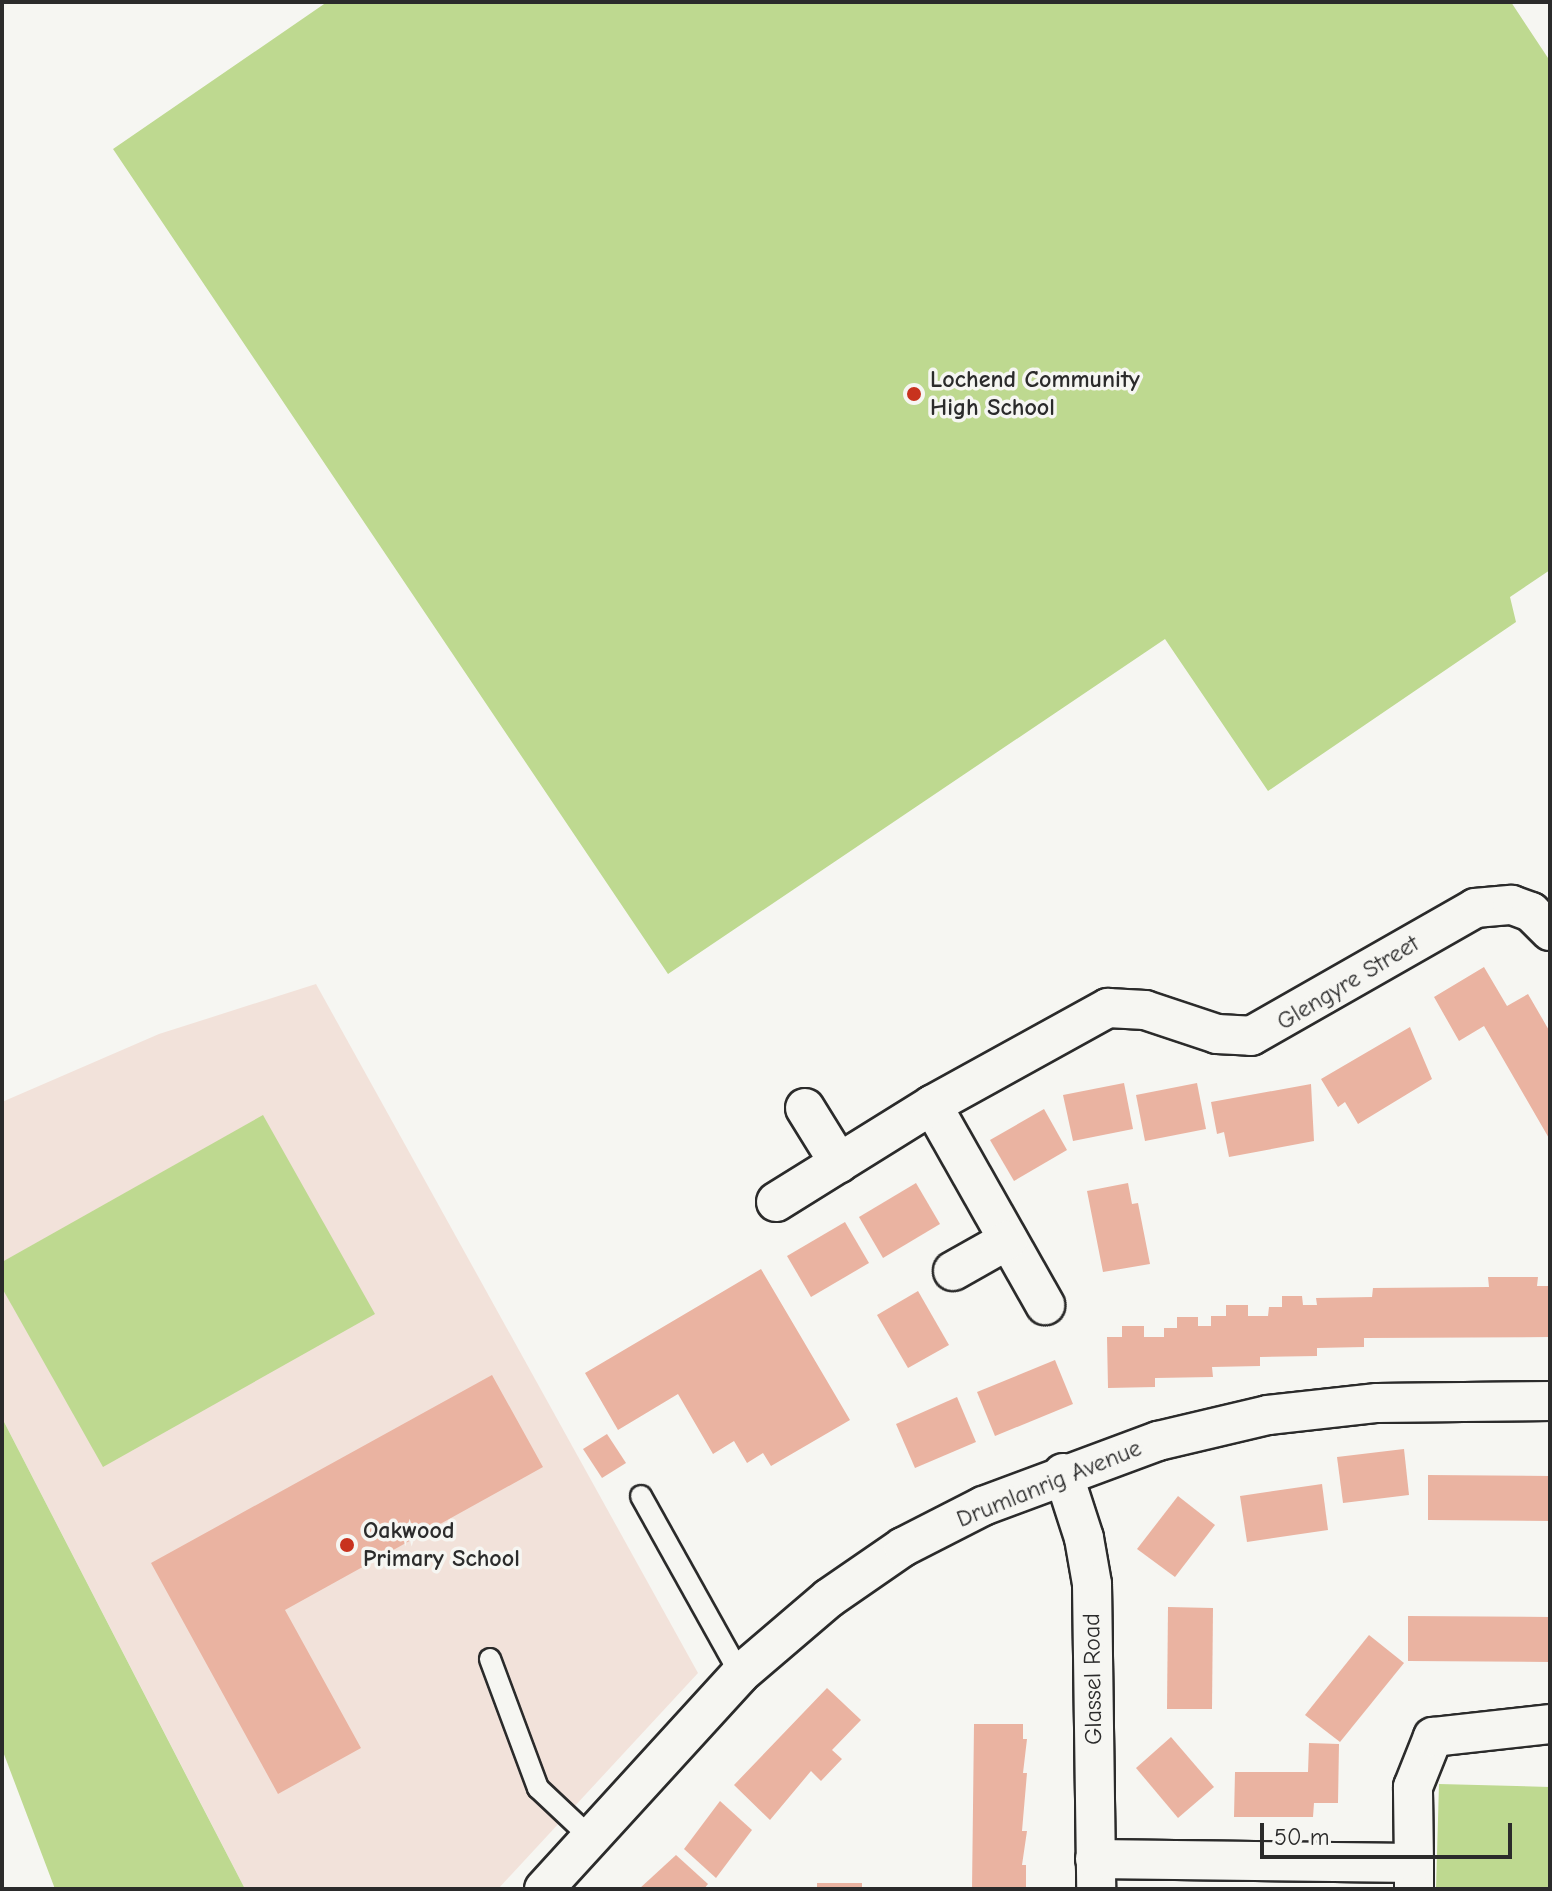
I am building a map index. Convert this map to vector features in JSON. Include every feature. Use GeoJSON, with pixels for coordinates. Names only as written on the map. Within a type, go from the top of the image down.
{"type":"FeatureCollection","features":[{"type":"Feature","properties":{"kind":"street","name":"Glengyre Street"},"geometry":{"type":"LineString","coordinates":[[776,1202],[932,1105],[1108,1008],[1145,1010],[1217,1034],[1251,1036],[1475,908],[1512,905],[1531,912],[1550,931]]}},
{"type":"Feature","properties":{"kind":"street"},"geometry":{"type":"LineString","coordinates":[[932,1105],[1045,1305]]}},
{"type":"Feature","properties":{"kind":"street"},"geometry":{"type":"LineString","coordinates":[[805,1108],[839,1163]]}},
{"type":"Feature","properties":{"kind":"street"},"geometry":{"type":"LineString","coordinates":[[953,1271],[1008,1240]]}},
{"type":"Feature","properties":{"kind":"street","name":"Drumlanrig Avenue"},"geometry":{"type":"LineString","coordinates":[[544,1889],[740,1674],[829,1598],[903,1547],[983,1506],[1063,1473],[1158,1441],[1268,1415],[1377,1403],[1550,1401]]}},
{"type":"Feature","properties":{"kind":"street","name":"Glassel Road"},"geometry":{"type":"LineString","coordinates":[[1063,1473],[1084,1538],[1092,1584],[1096,1874]]}},
{"type":"Feature","properties":{"kind":"street"},"geometry":{"type":"LineString","coordinates":[[1096,1874],[1414,1876],[1413,1787],[1433,1737],[1550,1724]]}},
{"type":"Feature","properties":{"kind":"lane"},"geometry":{"type":"LineString","coordinates":[[641,1496],[740,1674]]}},
{"type":"Feature","properties":{"kind":"lane"},"geometry":{"type":"LineString","coordinates":[[490,1659],[538,1788],[591,1838]]}},
{"type":"Feature","properties":{"kind":"shaded area","name":"Oakwood Primary School"},"geometry":{"type":"Polygon","coordinates":[[[316,984],[698,1673],[498,1889],[245,1889],[2,1418],[2,1102],[159,1034],[316,984]]]}},
{"type":"Feature","properties":{"kind":"green space","name":"Lochend Community High School"},"geometry":{"type":"Polygon","coordinates":[[[327,2],[1511,2],[1550,61],[1550,570],[1510,597],[1516,622],[1268,791],[1165,639],[668,974],[113,149],[327,2]]]}},
{"type":"Feature","properties":{"kind":"green space"},"geometry":{"type":"Polygon","coordinates":[[[263,1115],[375,1314],[103,1467],[2,1288],[2,1262],[263,1115]]]}},
{"type":"Feature","properties":{"kind":"green space"},"geometry":{"type":"Polygon","coordinates":[[[2,1418],[245,1889],[55,1889],[2,1749],[2,1418]]]}},
{"type":"Feature","properties":{"kind":"green space"},"geometry":{"type":"Polygon","coordinates":[[[1439,1784],[1550,1787],[1550,1889],[1436,1889],[1439,1784]]]}},
{"type":"Feature","properties":{"kind":"building"},"geometry":{"type":"Polygon","coordinates":[[[1484,967],[1507,1006],[1528,994],[1550,1032],[1550,1140],[1484,1026],[1459,1041],[1434,997],[1484,967]]]}},
{"type":"Feature","properties":{"kind":"building"},"geometry":{"type":"Polygon","coordinates":[[[1410,1027],[1432,1079],[1358,1124],[1345,1102],[1338,1107],[1321,1079],[1410,1027]]]}},
{"type":"Feature","properties":{"kind":"building"},"geometry":{"type":"Polygon","coordinates":[[[1124,1083],[1133,1129],[1073,1141],[1063,1095],[1124,1083]]]}},
{"type":"Feature","properties":{"kind":"building"},"geometry":{"type":"Polygon","coordinates":[[[1197,1083],[1206,1129],[1145,1141],[1136,1095],[1197,1083]]]}},
{"type":"Feature","properties":{"kind":"building"},"geometry":{"type":"Polygon","coordinates":[[[1311,1084],[1314,1141],[1229,1157],[1224,1132],[1217,1134],[1211,1102],[1311,1084]]]}},
{"type":"Feature","properties":{"kind":"building"},"geometry":{"type":"Polygon","coordinates":[[[1044,1109],[1067,1150],[1014,1181],[990,1140],[1044,1109]]]}},
{"type":"Feature","properties":{"kind":"building"},"geometry":{"type":"Polygon","coordinates":[[[916,1183],[940,1224],[883,1258],[859,1217],[916,1183]]]}},
{"type":"Feature","properties":{"kind":"building"},"geometry":{"type":"Polygon","coordinates":[[[1128,1183],[1132,1204],[1138,1203],[1150,1264],[1103,1272],[1087,1191],[1128,1183]]]}},
{"type":"Feature","properties":{"kind":"building"},"geometry":{"type":"Polygon","coordinates":[[[845,1222],[869,1263],[811,1297],[787,1256],[845,1222]]]}},
{"type":"Feature","properties":{"kind":"building"},"geometry":{"type":"Polygon","coordinates":[[[761,1269],[850,1420],[771,1466],[763,1453],[747,1463],[734,1441],[713,1454],[678,1394],[618,1430],[585,1373],[761,1269]]]}},
{"type":"Feature","properties":{"kind":"building"},"geometry":{"type":"Polygon","coordinates":[[[1488,1277],[1538,1277],[1537,1286],[1550,1286],[1550,1337],[1364,1338],[1364,1347],[1317,1348],[1317,1356],[1260,1357],[1260,1366],[1212,1367],[1213,1377],[1155,1378],[1155,1387],[1108,1388],[1107,1337],[1122,1337],[1122,1326],[1144,1326],[1144,1337],[1164,1337],[1164,1328],[1177,1328],[1177,1317],[1198,1317],[1198,1326],[1211,1326],[1211,1316],[1226,1316],[1226,1305],[1248,1305],[1248,1316],[1268,1316],[1269,1307],[1282,1307],[1282,1296],[1302,1296],[1303,1305],[1317,1305],[1316,1298],[1372,1297],[1373,1288],[1489,1287],[1488,1277]]]}},
{"type":"Feature","properties":{"kind":"building"},"geometry":{"type":"Polygon","coordinates":[[[918,1291],[949,1345],[908,1368],[877,1315],[918,1291]]]}},
{"type":"Feature","properties":{"kind":"building"},"geometry":{"type":"Polygon","coordinates":[[[1055,1360],[1073,1404],[995,1436],[977,1392],[1055,1360]]]}},
{"type":"Feature","properties":{"kind":"building"},"geometry":{"type":"Polygon","coordinates":[[[492,1375],[543,1467],[285,1610],[361,1748],[278,1794],[151,1563],[492,1375]]]}},
{"type":"Feature","properties":{"kind":"building"},"geometry":{"type":"Polygon","coordinates":[[[957,1397],[976,1442],[915,1468],[896,1424],[957,1397]]]}},
{"type":"Feature","properties":{"kind":"building"},"geometry":{"type":"Polygon","coordinates":[[[607,1434],[626,1463],[602,1478],[583,1449],[607,1434]]]}},
{"type":"Feature","properties":{"kind":"building"},"geometry":{"type":"Polygon","coordinates":[[[1404,1449],[1409,1495],[1343,1503],[1337,1457],[1404,1449]]]}},
{"type":"Feature","properties":{"kind":"building"},"geometry":{"type":"Polygon","coordinates":[[[1428,1475],[1550,1476],[1550,1521],[1428,1520],[1428,1475]]]}},
{"type":"Feature","properties":{"kind":"building"},"geometry":{"type":"Polygon","coordinates":[[[1322,1484],[1328,1530],[1247,1542],[1240,1496],[1322,1484]]]}},
{"type":"Feature","properties":{"kind":"building"},"geometry":{"type":"Polygon","coordinates":[[[1178,1496],[1215,1525],[1175,1577],[1137,1549],[1178,1496]]]}},
{"type":"Feature","properties":{"kind":"building"},"geometry":{"type":"Polygon","coordinates":[[[1168,1607],[1213,1608],[1212,1709],[1167,1709],[1168,1607]]]}},
{"type":"Feature","properties":{"kind":"building"},"geometry":{"type":"Polygon","coordinates":[[[1408,1616],[1550,1617],[1550,1662],[1408,1661],[1408,1616]]]}},
{"type":"Feature","properties":{"kind":"building"},"geometry":{"type":"Polygon","coordinates":[[[1369,1635],[1404,1663],[1340,1742],[1305,1715],[1369,1635]]]}},
{"type":"Feature","properties":{"kind":"building"},"geometry":{"type":"Polygon","coordinates":[[[827,1688],[861,1720],[832,1750],[842,1759],[821,1781],[811,1771],[770,1820],[734,1785],[827,1688]]]}},
{"type":"Feature","properties":{"kind":"building"},"geometry":{"type":"Polygon","coordinates":[[[974,1724],[1023,1724],[1023,1739],[1027,1739],[1022,1831],[1027,1831],[1022,1865],[1026,1865],[1026,1889],[972,1889],[974,1724]]]}},
{"type":"Feature","properties":{"kind":"building"},"geometry":{"type":"Polygon","coordinates":[[[1171,1737],[1214,1787],[1178,1818],[1136,1768],[1171,1737]]]}},
{"type":"Feature","properties":{"kind":"building"},"geometry":{"type":"Polygon","coordinates":[[[1309,1743],[1339,1744],[1338,1803],[1314,1803],[1313,1817],[1234,1817],[1235,1772],[1308,1772],[1309,1743]]]}},
{"type":"Feature","properties":{"kind":"building"},"geometry":{"type":"Polygon","coordinates":[[[720,1801],[752,1830],[716,1878],[684,1849],[720,1801]]]}},
{"type":"Feature","properties":{"kind":"building"},"geometry":{"type":"Polygon","coordinates":[[[676,1855],[708,1884],[704,1889],[639,1889],[676,1855]]]}},
{"type":"Feature","properties":{"kind":"building"},"geometry":{"type":"Polygon","coordinates":[[[817,1883],[862,1883],[862,1889],[817,1889],[817,1883]]]}},
{"type":"Feature","properties":{"kind":"place","name":"Lochend Community High School"},"geometry":{"type":"Point","coordinates":[914,394]}},
{"type":"Feature","properties":{"kind":"place","name":"Oakwood Primary School"},"geometry":{"type":"Point","coordinates":[347,1545]}}]}
